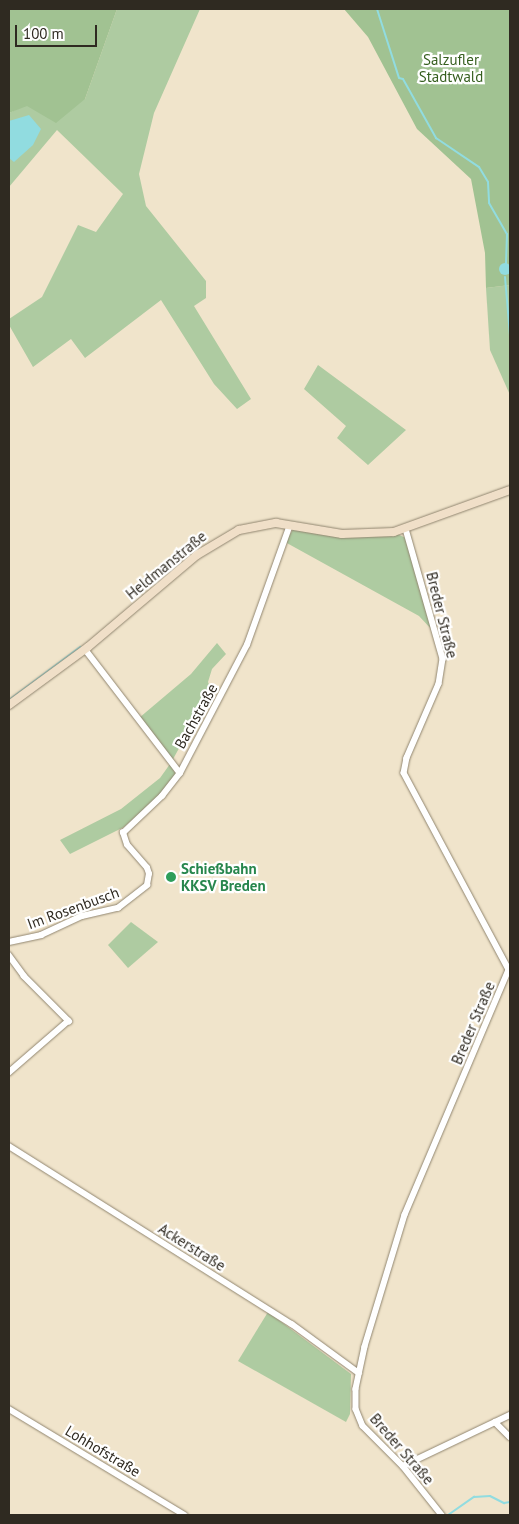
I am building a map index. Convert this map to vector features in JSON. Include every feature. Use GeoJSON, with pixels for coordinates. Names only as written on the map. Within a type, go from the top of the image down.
{"type":"FeatureCollection","features":[{"type":"Feature","properties":{"kind":"main road","name":"Heldmanstraße"},"geometry":{"type":"LineString","coordinates":[[9,706],[85,649],[211,545],[250,526],[290,525],[370,535],[406,529],[510,490]]}},
{"type":"Feature","properties":{"kind":"street","name":"Bachstraße"},"geometry":{"type":"LineString","coordinates":[[85,649],[180,773],[247,645],[290,525]]}},
{"type":"Feature","properties":{"kind":"street","name":"Breder Straße"},"geometry":{"type":"LineString","coordinates":[[406,529],[443,659],[439,684],[407,758],[404,773],[509,969],[406,1215],[359,1373],[356,1402],[358,1418],[403,1466],[442,1515]]}},
{"type":"Feature","properties":{"kind":"street","name":"Im Rosenbusch"},"geometry":{"type":"LineString","coordinates":[[9,942],[41,935],[82,916],[118,908],[138,894],[147,885],[149,874],[126,845],[123,834],[162,796],[180,773]]}},
{"type":"Feature","properties":{"kind":"street"},"geometry":{"type":"LineString","coordinates":[[9,955],[24,976],[69,1021],[9,1073]]}},
{"type":"Feature","properties":{"kind":"street","name":"Ackerstraße"},"geometry":{"type":"LineString","coordinates":[[9,1146],[292,1324],[359,1373]]}},
{"type":"Feature","properties":{"kind":"street","name":"Lohhofstraße"},"geometry":{"type":"LineString","coordinates":[[9,1408],[185,1515]]}},
{"type":"Feature","properties":{"kind":"street"},"geometry":{"type":"LineString","coordinates":[[403,1466],[510,1415]]}},
{"type":"Feature","properties":{"kind":"street"},"geometry":{"type":"LineString","coordinates":[[496,1422],[510,1437]]}},
{"type":"Feature","properties":{"kind":"green space"},"geometry":{"type":"Polygon","coordinates":[[[9,9],[117,9],[85,99],[56,123],[27,106],[9,113],[9,9]]]}},
{"type":"Feature","properties":{"kind":"green space"},"geometry":{"type":"Polygon","coordinates":[[[117,9],[200,9],[154,113],[139,174],[146,206],[206,281],[206,298],[194,306],[251,399],[237,409],[214,384],[161,300],[85,358],[71,339],[33,367],[9,325],[9,319],[42,297],[78,225],[96,232],[123,194],[57,130],[9,187],[9,113],[26,105],[85,99],[117,9]]]}},
{"type":"Feature","properties":{"kind":"green space","name":"Salzufler Stadtwald"},"geometry":{"type":"Polygon","coordinates":[[[344,9],[510,9],[510,285],[486,288],[485,253],[471,179],[417,129],[368,37],[344,9]]]}},
{"type":"Feature","properties":{"kind":"green space"},"geometry":{"type":"Polygon","coordinates":[[[510,285],[510,395],[490,350],[486,288],[510,285]]]}},
{"type":"Feature","properties":{"kind":"green space"},"geometry":{"type":"Polygon","coordinates":[[[318,365],[406,430],[368,465],[337,438],[346,426],[304,389],[318,365]]]}},
{"type":"Feature","properties":{"kind":"green space"},"geometry":{"type":"Polygon","coordinates":[[[294,528],[344,536],[397,534],[406,538],[433,631],[419,616],[285,542],[294,528]]]}},
{"type":"Feature","properties":{"kind":"green space"},"geometry":{"type":"Polygon","coordinates":[[[217,643],[226,654],[212,669],[208,682],[211,690],[172,761],[139,718],[191,674],[217,643]]]}},
{"type":"Feature","properties":{"kind":"green space"},"geometry":{"type":"Polygon","coordinates":[[[170,764],[176,774],[162,793],[124,827],[70,854],[60,840],[121,809],[160,778],[170,764]]]}},
{"type":"Feature","properties":{"kind":"green space"},"geometry":{"type":"Polygon","coordinates":[[[131,922],[158,942],[128,968],[108,945],[131,922]]]}},
{"type":"Feature","properties":{"kind":"green space"},"geometry":{"type":"Polygon","coordinates":[[[268,1312],[351,1374],[350,1414],[346,1422],[238,1361],[268,1312]]]}},
{"type":"Feature","properties":{"kind":"water"},"geometry":{"type":"Polygon","coordinates":[[[29,115],[41,129],[33,145],[14,162],[9,158],[9,121],[29,115]]]}},
{"type":"Feature","properties":{"kind":"water"},"geometry":{"type":"Polygon","coordinates":[[[503,263],[507,263],[511,269],[507,275],[503,275],[499,271],[499,267],[503,263]]]}},
{"type":"Feature","properties":{"kind":"waterway"},"geometry":{"type":"LineString","coordinates":[[377,9],[399,78],[403,79],[436,138],[479,167],[488,182],[489,203],[507,234],[506,264]]}},
{"type":"Feature","properties":{"kind":"waterway"},"geometry":{"type":"LineString","coordinates":[[505,277],[510,335]]}},
{"type":"Feature","properties":{"kind":"waterway"},"geometry":{"type":"LineString","coordinates":[[9,700],[80,647]]}},
{"type":"Feature","properties":{"kind":"waterway"},"geometry":{"type":"LineString","coordinates":[[448,1515],[474,1497],[490,1496],[504,1503],[510,1502]]}},
{"type":"Feature","properties":{"kind":"place","name":"Schießbahn KKSV Breden"},"geometry":{"type":"Point","coordinates":[171,877]}}]}
